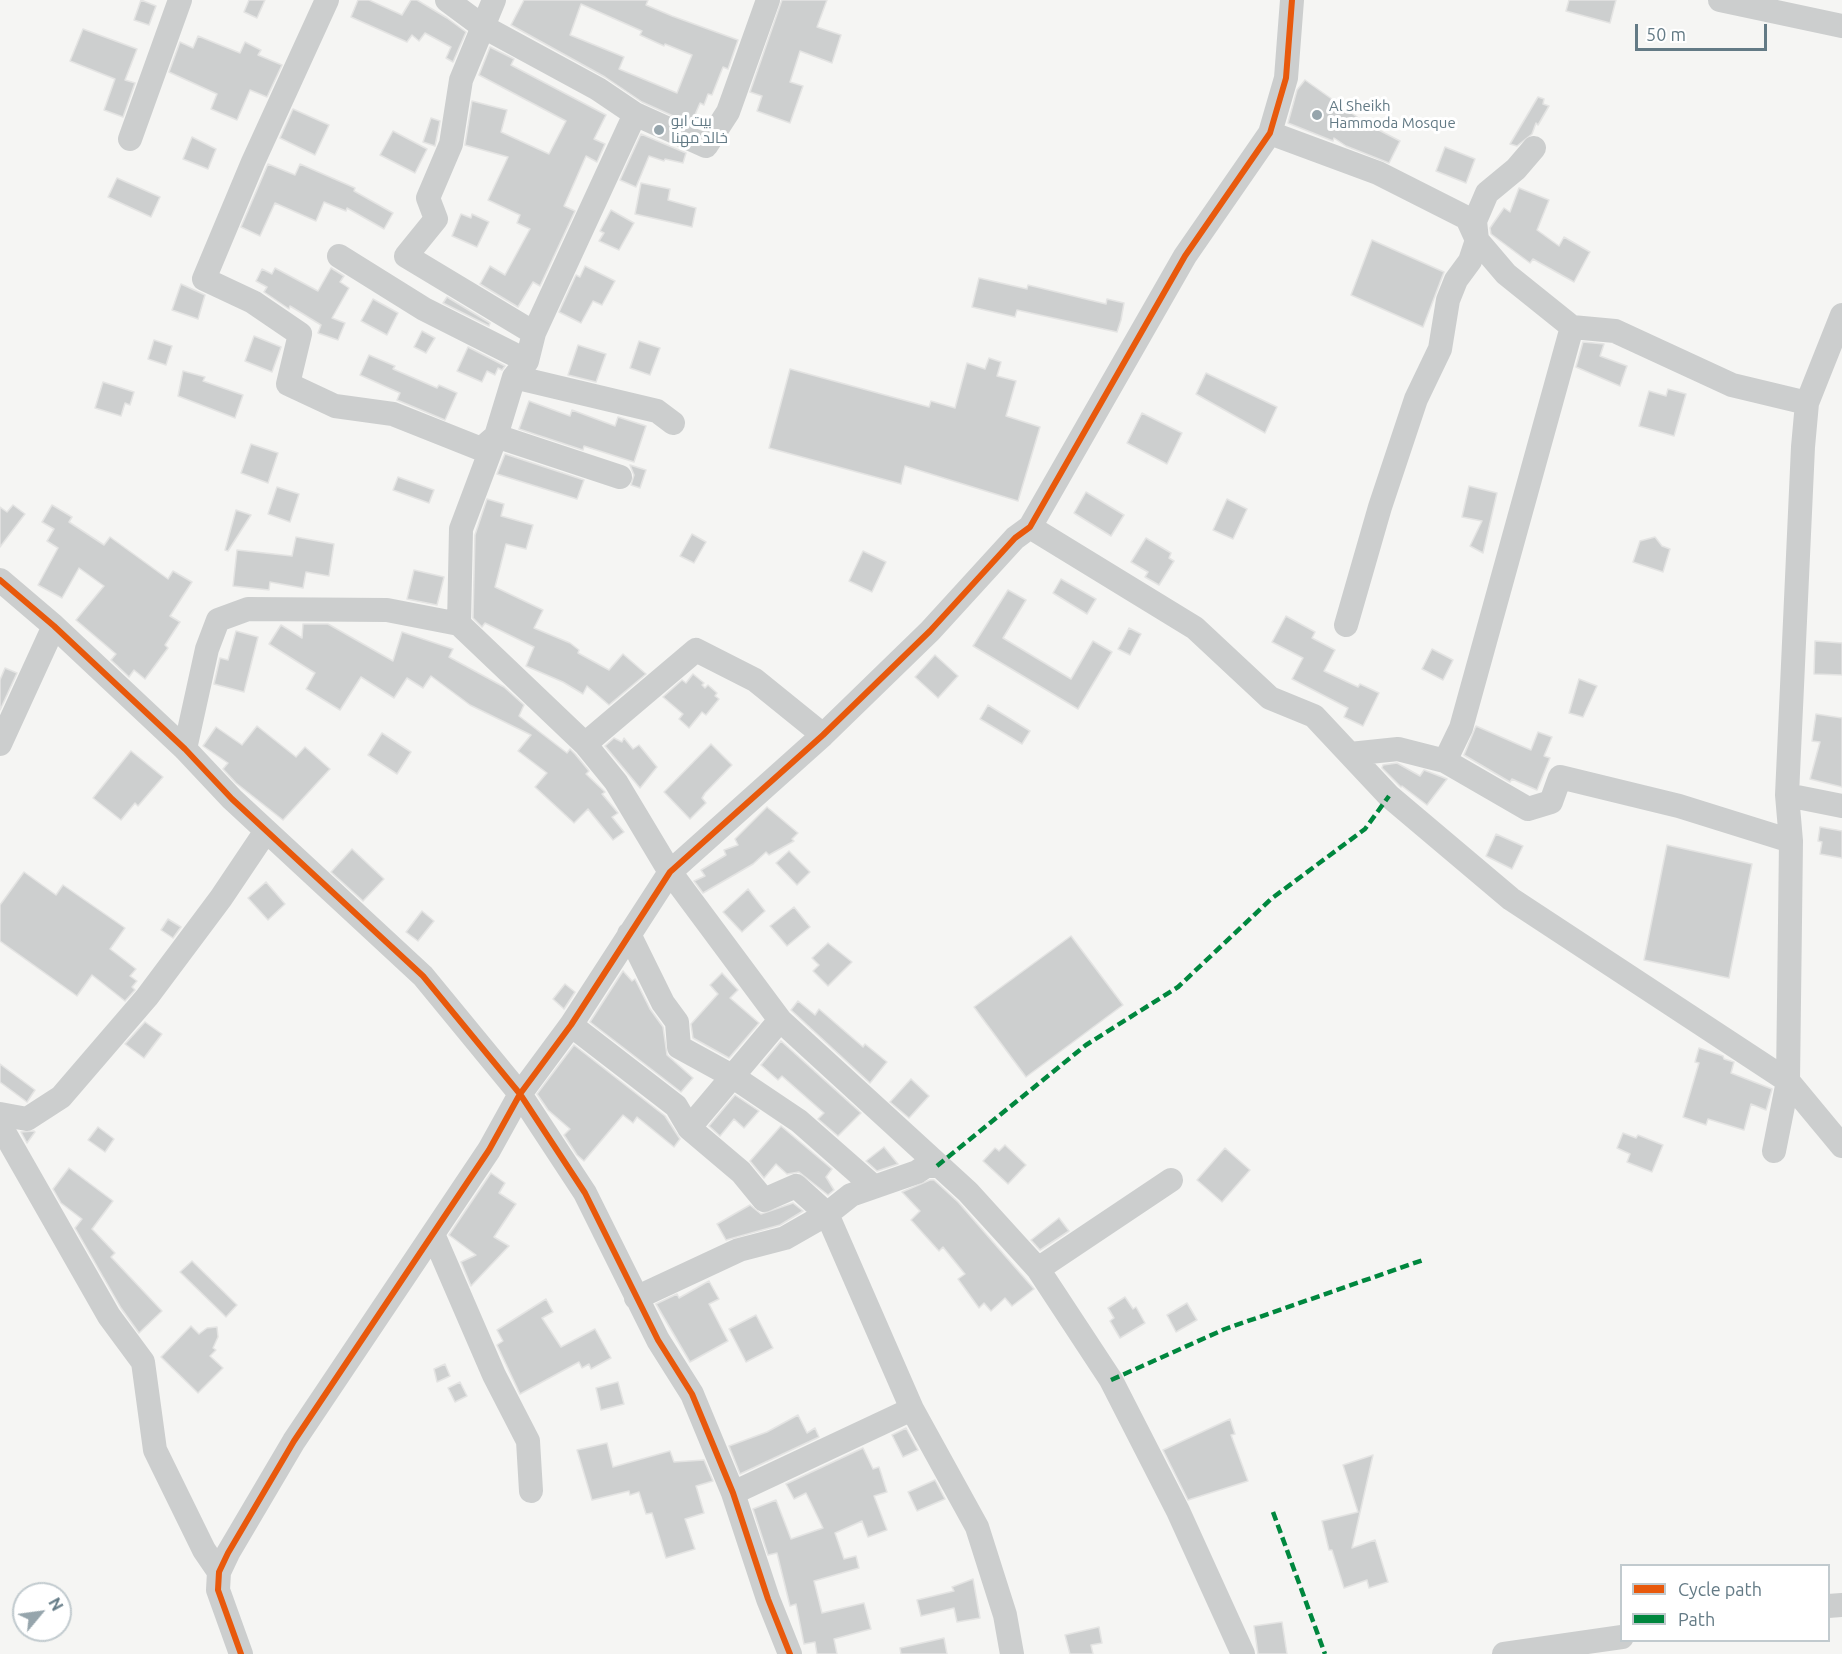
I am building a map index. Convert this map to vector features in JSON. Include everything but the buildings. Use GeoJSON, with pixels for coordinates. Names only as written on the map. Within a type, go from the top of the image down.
{"type":"FeatureCollection","features":[{"type":"Feature","properties":{"kind":"street"},"geometry":{"type":"LineString","coordinates":[[130,139],[180,0]]}},
{"type":"Feature","properties":{"kind":"street"},"geometry":{"type":"LineString","coordinates":[[327,0],[253,162],[204,279],[253,302],[300,334],[288,384],[335,406],[393,414],[480,448],[496,436]]}},
{"type":"Feature","properties":{"kind":"street"},"geometry":{"type":"LineString","coordinates":[[447,0],[482,26],[598,89],[635,114],[706,146],[728,112],[768,0]]}},
{"type":"Feature","properties":{"kind":"street"},"geometry":{"type":"LineString","coordinates":[[494,0],[461,80],[451,144],[428,198],[436,219],[406,256],[534,333]]}},
{"type":"Feature","properties":{"kind":"street"},"geometry":{"type":"LineString","coordinates":[[241,1654],[218,1590],[219,1572],[294,1441],[489,1150],[520,1094],[571,1025],[670,872],[823,735],[930,631],[1015,538],[1030,527],[1185,256],[1270,133],[1286,78],[1292,0]]}},
{"type":"Feature","properties":{"kind":"street"},"geometry":{"type":"LineString","coordinates":[[1720,0],[1842,26]]}},
{"type":"Feature","properties":{"kind":"street"},"geometry":{"type":"LineString","coordinates":[[459,624],[460,528],[534,333],[635,114]]}},
{"type":"Feature","properties":{"kind":"street"},"geometry":{"type":"LineString","coordinates":[[1270,133],[1378,173],[1467,218],[1477,240],[1506,274],[1572,327],[1615,331],[1732,385],[1807,403]]}},
{"type":"Feature","properties":{"kind":"street"},"geometry":{"type":"LineString","coordinates":[[1346,625],[1380,507],[1416,399],[1440,350],[1448,300],[1456,280],[1470,261],[1477,240],[1475,221],[1487,193],[1516,169],[1534,148]]}},
{"type":"Feature","properties":{"kind":"street"},"geometry":{"type":"LineString","coordinates":[[339,256],[520,369],[657,411],[673,423]]}},
{"type":"Feature","properties":{"kind":"street"},"geometry":{"type":"LineString","coordinates":[[1774,1151],[1788,1081],[1791,841],[1787,795],[1807,403],[1842,315]]}},
{"type":"Feature","properties":{"kind":"street"},"geometry":{"type":"LineString","coordinates":[[1445,761],[1461,728],[1572,327]]}},
{"type":"Feature","properties":{"kind":"street"},"geometry":{"type":"LineString","coordinates":[[496,436],[620,477]]}},
{"type":"Feature","properties":{"kind":"street"},"geometry":{"type":"LineString","coordinates":[[1030,527],[1099,572],[1195,628],[1270,698],[1314,716],[1389,796],[1511,899],[1788,1081],[1842,1146]]}},
{"type":"Feature","properties":{"kind":"street"},"geometry":{"type":"LineString","coordinates":[[0,580],[54,626],[184,749],[232,799],[423,976],[520,1094],[585,1193],[636,1298],[692,1394],[733,1493],[768,1599],[790,1654]]}},
{"type":"Feature","properties":{"kind":"street"},"geometry":{"type":"LineString","coordinates":[[184,749],[207,649],[218,620],[248,609],[387,610],[459,624],[585,744],[616,782],[670,872],[780,1020],[968,1192],[1038,1269],[1111,1380],[1178,1511],[1243,1654]]}},
{"type":"Feature","properties":{"kind":"street"},"geometry":{"type":"LineString","coordinates":[[0,744],[54,626]]}},
{"type":"Feature","properties":{"kind":"street"},"geometry":{"type":"LineString","coordinates":[[585,744],[696,650],[755,680],[823,735]]}},
{"type":"Feature","properties":{"kind":"street"},"geometry":{"type":"LineString","coordinates":[[1350,754],[1398,749],[1445,761],[1527,809],[1551,802],[1560,777],[1679,806],[1791,841]]}},
{"type":"Feature","properties":{"kind":"street"},"geometry":{"type":"LineString","coordinates":[[1787,795],[1842,806]]}},
{"type":"Feature","properties":{"kind":"street"},"geometry":{"type":"LineString","coordinates":[[0,1114],[27,1119],[61,1097],[147,997],[221,898],[266,831]]}},
{"type":"Feature","properties":{"kind":"street"},"geometry":{"type":"LineString","coordinates":[[629,934],[663,1003],[677,1022],[679,1047],[732,1076],[799,1120],[873,1186]]}},
{"type":"Feature","properties":{"kind":"street"},"geometry":{"type":"LineString","coordinates":[[689,1128],[780,1020]]}},
{"type":"Feature","properties":{"kind":"street"},"geometry":{"type":"LineString","coordinates":[[571,1025],[676,1106],[689,1128],[741,1172],[764,1200],[796,1186],[827,1214],[912,1409],[977,1527],[1005,1615],[1012,1654]]}},
{"type":"Feature","properties":{"kind":"street"},"geometry":{"type":"LineString","coordinates":[[0,1125],[109,1316],[143,1362],[155,1450],[204,1550],[219,1572]]}},
{"type":"Feature","properties":{"kind":"street"},"geometry":{"type":"LineString","coordinates":[[636,1298],[739,1250],[785,1238],[827,1214],[851,1195],[918,1172],[926,1166],[937,1166]]}},
{"type":"Feature","properties":{"kind":"street"},"geometry":{"type":"LineString","coordinates":[[1038,1269],[1171,1180]]}},
{"type":"Feature","properties":{"kind":"street"},"geometry":{"type":"LineString","coordinates":[[433,1234],[494,1375],[528,1441],[531,1491]]}},
{"type":"Feature","properties":{"kind":"street"},"geometry":{"type":"LineString","coordinates":[[733,1493],[912,1409]]}},
{"type":"Feature","properties":{"kind":"street"},"geometry":{"type":"LineString","coordinates":[[1504,1654],[1620,1637]]}},
{"type":"Feature","properties":{"kind":"marked path"},"geometry":{"type":"LineString","coordinates":[[937,1166],[1086,1045],[1178,987],[1271,899],[1365,829],[1389,796]]}},
{"type":"Feature","properties":{"kind":"marked path"},"geometry":{"type":"LineString","coordinates":[[1111,1380],[1225,1329],[1423,1260]]}},
{"type":"Feature","properties":{"kind":"marked path"},"geometry":{"type":"LineString","coordinates":[[1273,1512],[1325,1654]]}},
{"type":"Feature","properties":{"kind":"cycle path"},"geometry":{"type":"LineString","coordinates":[[241,1654],[218,1590],[219,1572],[294,1441],[489,1150],[520,1094],[571,1025],[670,872],[823,735],[930,631],[1015,538],[1030,527],[1185,256],[1270,133],[1286,78],[1292,0]]}},
{"type":"Feature","properties":{"kind":"cycle path"},"geometry":{"type":"LineString","coordinates":[[0,580],[54,626],[185,749],[232,799],[423,976],[520,1094],[585,1193],[658,1340],[692,1394],[733,1493],[768,1599],[790,1654]]}},
{"type":"Feature","properties":{"kind":"place","name":"Al Sheikh Hammoda Mosque"},"geometry":{"type":"Point","coordinates":[1317,115]}},
{"type":"Feature","properties":{"kind":"place","name":"بيت ابو خالد مهنا"},"geometry":{"type":"Point","coordinates":[659,130]}}]}
